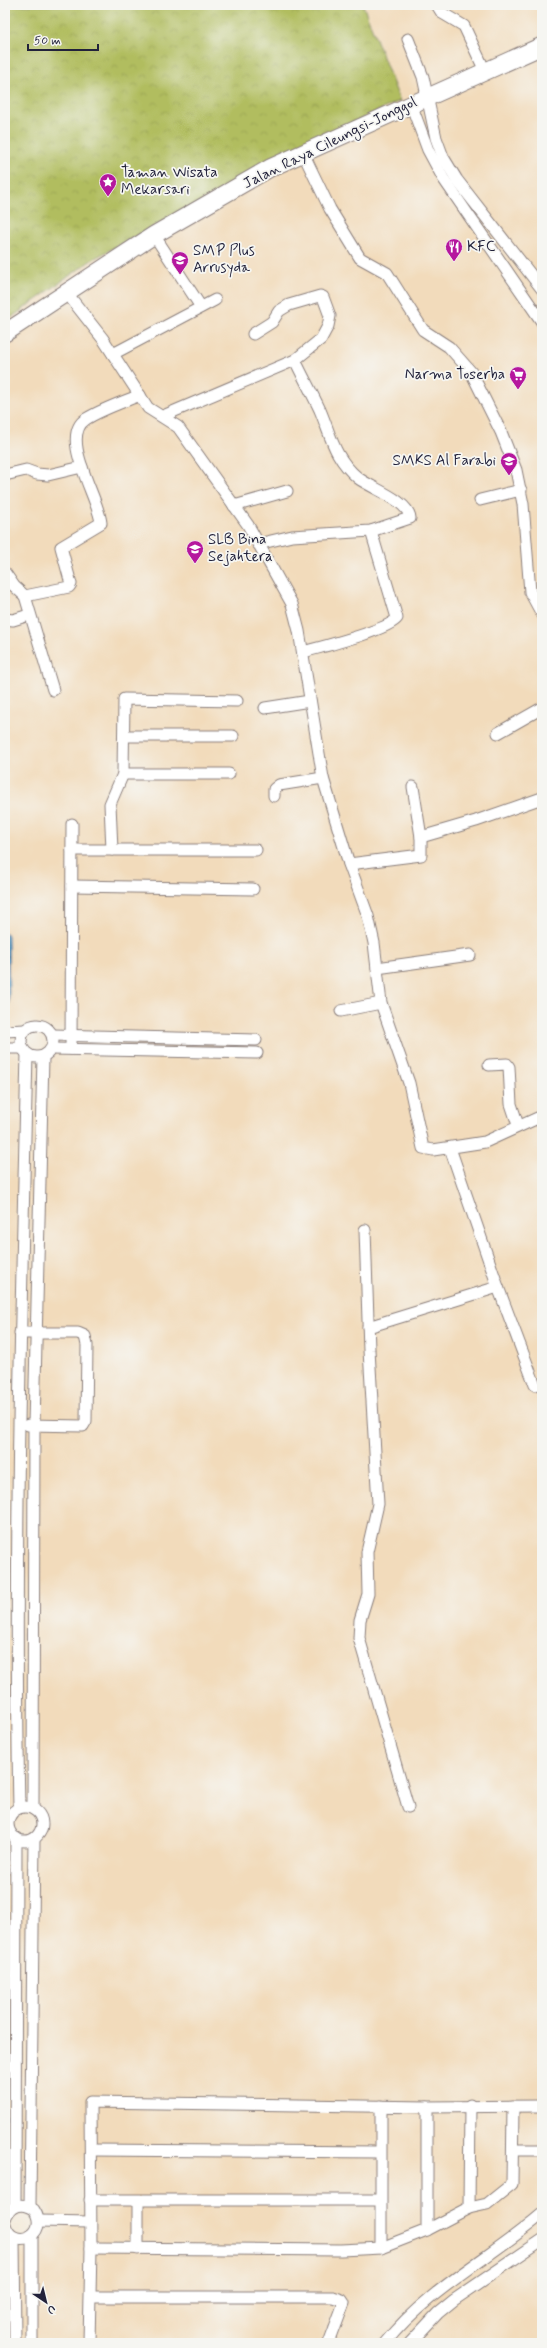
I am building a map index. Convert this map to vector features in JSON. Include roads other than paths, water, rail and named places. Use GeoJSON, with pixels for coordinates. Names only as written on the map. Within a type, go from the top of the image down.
{"type":"FeatureCollection","features":[{"type":"Feature","properties":{"kind":"main road","name":"Jalan Raya Cileungsi-Jonggol"},"geometry":{"type":"LineString","coordinates":[[5,333],[154,235],[270,168],[542,46]]}},
{"type":"Feature","properties":{"kind":"street"},"geometry":{"type":"LineString","coordinates":[[437,5],[442,13],[464,26],[485,72]]}},
{"type":"Feature","properties":{"kind":"street"},"geometry":{"type":"LineString","coordinates":[[408,39],[423,77],[436,138],[452,173],[541,288],[525,298]]}},
{"type":"Feature","properties":{"kind":"street"},"geometry":{"type":"LineString","coordinates":[[411,104],[428,150],[443,178],[542,322]]}},
{"type":"Feature","properties":{"kind":"street"},"geometry":{"type":"LineString","coordinates":[[303,153],[333,215],[360,258],[387,273],[423,330],[449,347],[471,372],[502,432],[521,490],[530,592],[542,614]]}},
{"type":"Feature","properties":{"kind":"street"},"geometry":{"type":"LineString","coordinates":[[154,235],[201,307]]}},
{"type":"Feature","properties":{"kind":"street"},"geometry":{"type":"LineString","coordinates":[[66,292],[113,354],[148,408],[178,426],[234,506],[258,544],[292,604],[303,652],[323,778],[349,864],[368,916],[377,968],[381,1003],[409,1083],[423,1148],[433,1150],[486,1142],[518,1125],[542,1116]]}},
{"type":"Feature","properties":{"kind":"street"},"geometry":{"type":"LineString","coordinates":[[163,416],[295,360],[321,339],[328,326],[330,316],[323,297],[320,296],[289,305],[279,311],[272,322],[254,334]]}},
{"type":"Feature","properties":{"kind":"street"},"geometry":{"type":"LineString","coordinates":[[113,354],[215,300]]}},
{"type":"Feature","properties":{"kind":"street"},"geometry":{"type":"LineString","coordinates":[[258,544],[292,536],[371,530],[408,520],[410,515],[405,507],[358,478],[344,464],[334,450],[320,410],[295,360]]}},
{"type":"Feature","properties":{"kind":"street"},"geometry":{"type":"LineString","coordinates":[[25,596],[69,587],[70,579],[61,548],[101,523],[82,467],[76,444],[78,430],[82,422],[140,395]]}},
{"type":"Feature","properties":{"kind":"street"},"geometry":{"type":"LineString","coordinates":[[5,475],[26,470],[37,474],[48,474],[82,467]]}},
{"type":"Feature","properties":{"kind":"street"},"geometry":{"type":"LineString","coordinates":[[480,500],[521,490]]}},
{"type":"Feature","properties":{"kind":"street"},"geometry":{"type":"LineString","coordinates":[[234,506],[287,491]]}},
{"type":"Feature","properties":{"kind":"street"},"geometry":{"type":"LineString","coordinates":[[303,652],[380,628],[394,622],[397,618],[371,530]]}},
{"type":"Feature","properties":{"kind":"street"},"geometry":{"type":"LineString","coordinates":[[5,573],[14,586],[25,596],[29,615],[53,690]]}},
{"type":"Feature","properties":{"kind":"street"},"geometry":{"type":"LineString","coordinates":[[5,619],[9,621],[29,615]]}},
{"type":"Feature","properties":{"kind":"street"},"geometry":{"type":"LineString","coordinates":[[112,850],[110,804],[123,774],[124,699],[237,701]]}},
{"type":"Feature","properties":{"kind":"street"},"geometry":{"type":"LineString","coordinates":[[265,708],[310,701]]}},
{"type":"Feature","properties":{"kind":"street"},"geometry":{"type":"LineString","coordinates":[[498,733],[542,708]]}},
{"type":"Feature","properties":{"kind":"street"},"geometry":{"type":"LineString","coordinates":[[124,736],[233,736]]}},
{"type":"Feature","properties":{"kind":"street"},"geometry":{"type":"LineString","coordinates":[[123,774],[229,774]]}},
{"type":"Feature","properties":{"kind":"street"},"geometry":{"type":"LineString","coordinates":[[274,796],[274,789],[279,785],[323,778]]}},
{"type":"Feature","properties":{"kind":"street"},"geometry":{"type":"LineString","coordinates":[[349,864],[419,856],[422,853],[421,837],[412,787]]}},
{"type":"Feature","properties":{"kind":"street"},"geometry":{"type":"LineString","coordinates":[[421,837],[476,821],[542,798]]}},
{"type":"Feature","properties":{"kind":"street"},"geometry":{"type":"LineString","coordinates":[[71,1049],[72,824]]}},
{"type":"Feature","properties":{"kind":"street"},"geometry":{"type":"LineString","coordinates":[[72,850],[256,850]]}},
{"type":"Feature","properties":{"kind":"street"},"geometry":{"type":"LineString","coordinates":[[72,886],[253,889]]}},
{"type":"Feature","properties":{"kind":"street"},"geometry":{"type":"LineString","coordinates":[[377,968],[470,955]]}},
{"type":"Feature","properties":{"kind":"street"},"geometry":{"type":"LineString","coordinates":[[341,1011],[381,1003]]}},
{"type":"Feature","properties":{"kind":"street"},"geometry":{"type":"LineString","coordinates":[[5,1031],[25,1030],[32,1026],[40,1025],[48,1028],[53,1036],[54,1044],[52,1049],[43,1057],[35,1058],[25,1051],[5,1048]]}},
{"type":"Feature","properties":{"kind":"street"},"geometry":{"type":"LineString","coordinates":[[19,1808],[17,1713],[19,1425],[25,1051],[21,1039],[25,1030]]}},
{"type":"Feature","properties":{"kind":"street"},"geometry":{"type":"LineString","coordinates":[[53,1036],[256,1040]]}},
{"type":"Feature","properties":{"kind":"street"},"geometry":{"type":"LineString","coordinates":[[52,1049],[257,1053]]}},
{"type":"Feature","properties":{"kind":"street"},"geometry":{"type":"LineString","coordinates":[[33,1808],[34,1425],[43,1057]]}},
{"type":"Feature","properties":{"kind":"street"},"geometry":{"type":"LineString","coordinates":[[489,1065],[507,1064],[509,1067],[511,1104],[518,1125]]}},
{"type":"Feature","properties":{"kind":"street"},"geometry":{"type":"LineString","coordinates":[[450,1148],[498,1287],[535,1385]]}},
{"type":"Feature","properties":{"kind":"street"},"geometry":{"type":"LineString","coordinates":[[365,1230],[368,1327],[378,1504],[367,1552],[368,1594],[360,1620],[359,1638],[408,1807]]}},
{"type":"Feature","properties":{"kind":"street"},"geometry":{"type":"LineString","coordinates":[[368,1327],[498,1287]]}},
{"type":"Feature","properties":{"kind":"street"},"geometry":{"type":"LineString","coordinates":[[19,1425],[77,1427],[83,1426],[86,1420],[85,1336],[78,1334],[20,1333]]}},
{"type":"Feature","properties":{"kind":"street"},"geometry":{"type":"LineString","coordinates":[[19,1808],[33,1808],[40,1814],[43,1823],[41,1832],[34,1839],[25,1841],[16,1838],[10,1832],[8,1822],[12,1814],[19,1808]]}},
{"type":"Feature","properties":{"kind":"street"},"geometry":{"type":"LineString","coordinates":[[15,2206],[16,1838]]}},
{"type":"Feature","properties":{"kind":"street"},"geometry":{"type":"LineString","coordinates":[[30,2206],[34,1839]]}},
{"type":"Feature","properties":{"kind":"street"},"geometry":{"type":"LineString","coordinates":[[89,2343],[92,2248],[90,2222],[90,2102],[427,2107],[470,2105],[542,2106]]}},
{"type":"Feature","properties":{"kind":"street"},"geometry":{"type":"LineString","coordinates":[[469,2208],[470,2105]]}},
{"type":"Feature","properties":{"kind":"street"},"geometry":{"type":"LineString","coordinates":[[381,2106],[381,2248]]}},
{"type":"Feature","properties":{"kind":"street"},"geometry":{"type":"LineString","coordinates":[[92,2248],[341,2250],[381,2248],[428,2230],[469,2208],[487,2204],[512,2184],[514,2150],[513,2106]]}},
{"type":"Feature","properties":{"kind":"street"},"geometry":{"type":"LineString","coordinates":[[427,2107],[428,2230]]}},
{"type":"Feature","properties":{"kind":"street"},"geometry":{"type":"LineString","coordinates":[[91,2150],[380,2152]]}},
{"type":"Feature","properties":{"kind":"street"},"geometry":{"type":"LineString","coordinates":[[514,2150],[542,2150]]}},
{"type":"Feature","properties":{"kind":"street"},"geometry":{"type":"LineString","coordinates":[[90,2200],[380,2200]]}},
{"type":"Feature","properties":{"kind":"street"},"geometry":{"type":"LineString","coordinates":[[138,2201],[138,2249]]}},
{"type":"Feature","properties":{"kind":"street"},"geometry":{"type":"LineString","coordinates":[[5,2219],[7,2212],[15,2206],[22,2204],[30,2206],[38,2215],[39,2221],[37,2229],[32,2235],[23,2239],[14,2237],[7,2230],[5,2224]]}},
{"type":"Feature","properties":{"kind":"street"},"geometry":{"type":"LineString","coordinates":[[385,2343],[396,2330],[439,2290],[524,2230],[542,2214]]}},
{"type":"Feature","properties":{"kind":"street"},"geometry":{"type":"LineString","coordinates":[[39,2221],[90,2222]]}},
{"type":"Feature","properties":{"kind":"street"},"geometry":{"type":"LineString","coordinates":[[32,2235],[32,2343]]}},
{"type":"Feature","properties":{"kind":"street"},"geometry":{"type":"LineString","coordinates":[[14,2237],[15,2343]]}},
{"type":"Feature","properties":{"kind":"street"},"geometry":{"type":"LineString","coordinates":[[410,2343],[438,2313],[454,2300],[542,2240]]}},
{"type":"Feature","properties":{"kind":"street"},"geometry":{"type":"LineString","coordinates":[[91,2297],[325,2297],[342,2300],[344,2303],[343,2310],[329,2343]]}},
{"type":"Feature","properties":{"kind":"water"},"geometry":{"type":"Polygon","coordinates":[[[5,933],[8,935],[9,1005],[5,1005],[5,933]]]}},
{"type":"Feature","properties":{"kind":"place","name":"Taman Wisata Mekarsari"},"geometry":{"type":"Point","coordinates":[108,197]}},
{"type":"Feature","properties":{"kind":"place","name":"KFC"},"geometry":{"type":"Point","coordinates":[454,262]}},
{"type":"Feature","properties":{"kind":"place","name":"SMP Plus Arrusyda"},"geometry":{"type":"Point","coordinates":[180,275]}},
{"type":"Feature","properties":{"kind":"place","name":"Narma Toserba"},"geometry":{"type":"Point","coordinates":[518,390]}},
{"type":"Feature","properties":{"kind":"place","name":"SMKS Al Farabi"},"geometry":{"type":"Point","coordinates":[509,476]}},
{"type":"Feature","properties":{"kind":"place","name":"SLB Bina Sejahtera"},"geometry":{"type":"Point","coordinates":[195,564]}}]}
